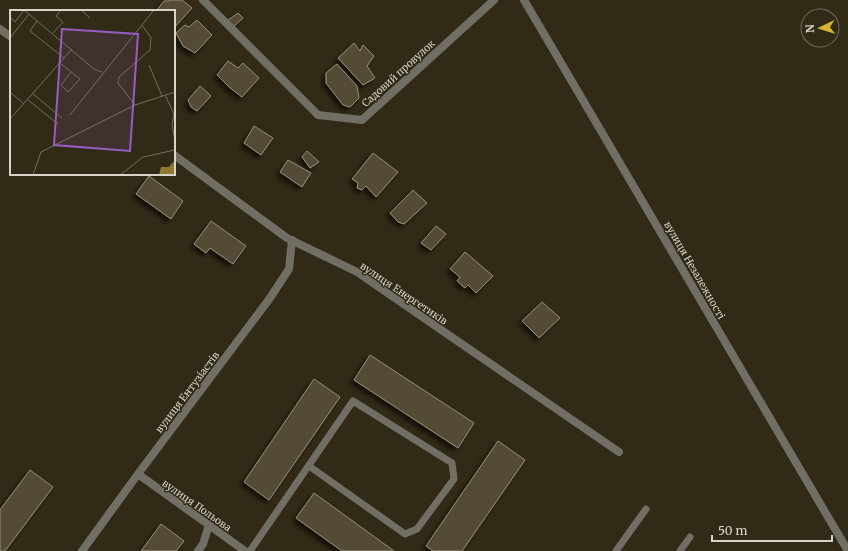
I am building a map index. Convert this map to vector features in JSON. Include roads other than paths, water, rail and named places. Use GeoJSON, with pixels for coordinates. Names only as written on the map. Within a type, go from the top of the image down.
{"type":"FeatureCollection","features":[{"type":"Feature","properties":{"kind":"street","name":"Садовий провулок"},"geometry":{"type":"LineString","coordinates":[[203,0],[318,115],[362,120],[494,0]]}},
{"type":"Feature","properties":{"kind":"street","name":"вулиця Незалежності"},"geometry":{"type":"LineString","coordinates":[[524,0],[848,551]]}},
{"type":"Feature","properties":{"kind":"street"},"geometry":{"type":"LineString","coordinates":[[0,29],[10,36]]}},
{"type":"Feature","properties":{"kind":"street","name":"вулиця Енергетиків"},"geometry":{"type":"LineString","coordinates":[[175,157],[287,238],[356,272],[620,452]]}},
{"type":"Feature","properties":{"kind":"street","name":"вулиця Ентузіастів"},"geometry":{"type":"LineString","coordinates":[[82,551],[270,298],[289,269],[292,240]]}},
{"type":"Feature","properties":{"kind":"street","name":"вулиця Польова"},"geometry":{"type":"LineString","coordinates":[[138,474],[245,551]]}},
{"type":"Feature","properties":{"kind":"street"},"geometry":{"type":"LineString","coordinates":[[198,551],[203,544],[209,525]]}},
{"type":"Feature","properties":{"kind":"lane"},"geometry":{"type":"LineString","coordinates":[[250,551],[353,401],[452,463],[454,479],[417,529],[405,534],[309,466]]}},
{"type":"Feature","properties":{"kind":"lane"},"geometry":{"type":"LineString","coordinates":[[616,551],[646,509]]}},
{"type":"Feature","properties":{"kind":"lane"},"geometry":{"type":"LineString","coordinates":[[680,551],[690,537]]}}]}
